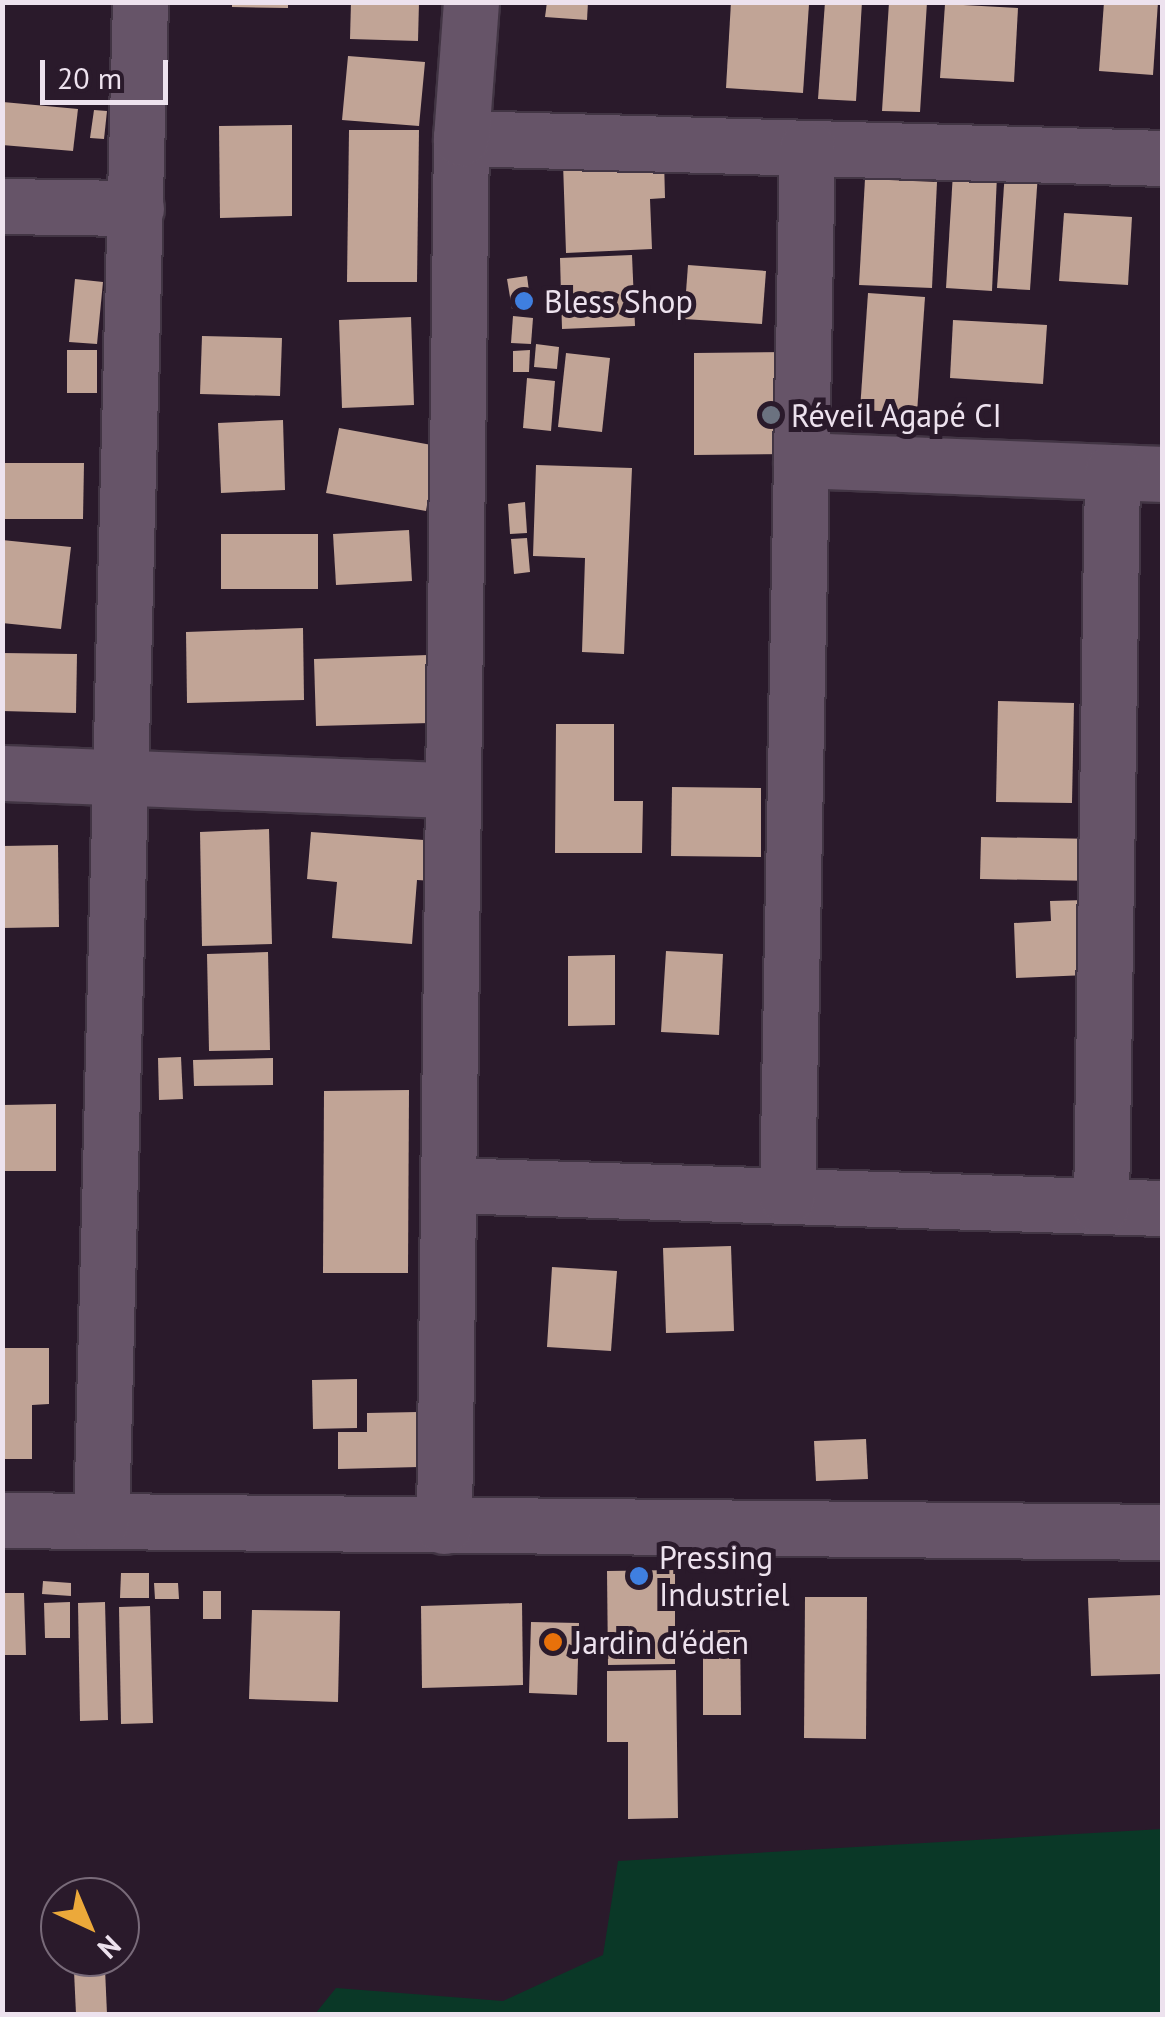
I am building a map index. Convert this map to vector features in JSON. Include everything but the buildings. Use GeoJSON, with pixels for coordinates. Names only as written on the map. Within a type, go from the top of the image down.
{"type":"FeatureCollection","features":[{"type":"Feature","properties":{"kind":"street"},"geometry":{"type":"LineString","coordinates":[[100,1521],[115,777],[140,2]]}},
{"type":"Feature","properties":{"kind":"street"},"geometry":{"type":"LineString","coordinates":[[444,1526],[461,138],[471,2]]}},
{"type":"Feature","properties":{"kind":"street"},"geometry":{"type":"LineString","coordinates":[[461,138],[1162,158]]}},
{"type":"Feature","properties":{"kind":"street"},"geometry":{"type":"LineString","coordinates":[[787,1196],[807,148]]}},
{"type":"Feature","properties":{"kind":"street"},"geometry":{"type":"LineString","coordinates":[[2,206],[136,208]]}},
{"type":"Feature","properties":{"kind":"street"},"geometry":{"type":"LineString","coordinates":[[801,460],[1137,474],[1100,1206]]}},
{"type":"Feature","properties":{"kind":"street"},"geometry":{"type":"LineString","coordinates":[[2,773],[453,790]]}},
{"type":"Feature","properties":{"kind":"street"},"geometry":{"type":"LineString","coordinates":[[448,1185],[1162,1208]]}},
{"type":"Feature","properties":{"kind":"street"},"geometry":{"type":"LineString","coordinates":[[2,1520],[1162,1532]]}},
{"type":"Feature","properties":{"kind":"green space"},"geometry":{"type":"Polygon","coordinates":[[[1162,1829],[1162,2014],[315,2014],[336,1988],[503,2001],[603,1955],[618,1861],[1162,1829]]]}},
{"type":"Feature","properties":{"kind":"place","name":"Bless Shop"},"geometry":{"type":"Point","coordinates":[524,301]}},
{"type":"Feature","properties":{"kind":"place","name":"Réveil Agapé CI"},"geometry":{"type":"Point","coordinates":[771,415]}},
{"type":"Feature","properties":{"kind":"place","name":"Pressing Industriel"},"geometry":{"type":"Point","coordinates":[639,1576]}},
{"type":"Feature","properties":{"kind":"place","name":"Jardin d'éden"},"geometry":{"type":"Point","coordinates":[553,1642]}}]}
